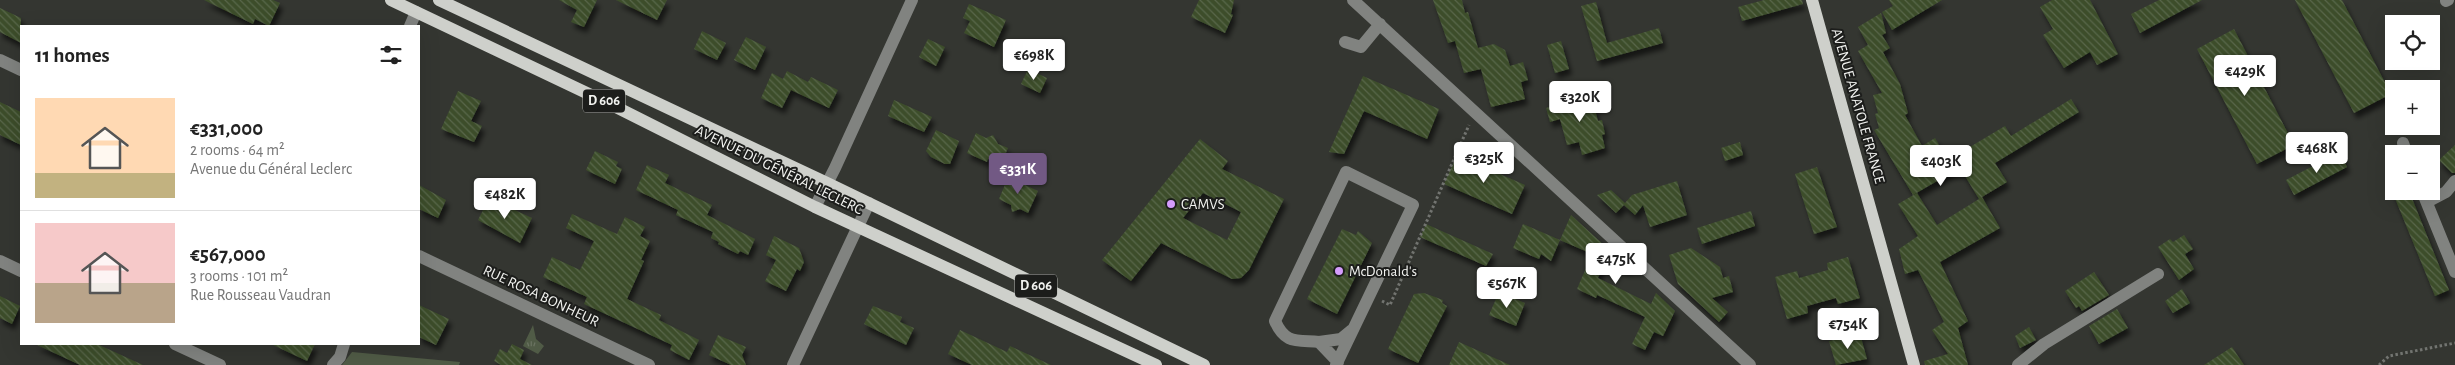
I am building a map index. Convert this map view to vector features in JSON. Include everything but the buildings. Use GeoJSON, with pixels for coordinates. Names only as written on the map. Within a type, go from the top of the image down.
{"type":"FeatureCollection","features":[{"type":"Feature","properties":{"kind":"main road","name":"AVENUE DU GÉNÉRAL LECLERC"},"geometry":{"type":"LineString","coordinates":[[391,0],[612,105],[815,207],[1156,365]]}},
{"type":"Feature","properties":{"kind":"main road","name":"AVENUE DU GÉNÉRAL LECLERC"},"geometry":{"type":"LineString","coordinates":[[438,0],[869,203],[1204,365]]}},
{"type":"Feature","properties":{"kind":"main road","name":"AVENUE ANATOLE FRANCE"},"geometry":{"type":"LineString","coordinates":[[1812,0],[1914,365]]}},
{"type":"Feature","properties":{"kind":"street"},"geometry":{"type":"LineString","coordinates":[[815,207],[912,0]]}},
{"type":"Feature","properties":{"kind":"street"},"geometry":{"type":"LineString","coordinates":[[1353,0],[1750,365]]}},
{"type":"Feature","properties":{"kind":"street"},"geometry":{"type":"LineString","coordinates":[[410,25],[416,12]]}},
{"type":"Feature","properties":{"kind":"street"},"geometry":{"type":"LineString","coordinates":[[1344,42],[1361,47],[1380,24]]}},
{"type":"Feature","properties":{"kind":"street"},"geometry":{"type":"LineString","coordinates":[[0,60],[20,70]]}},
{"type":"Feature","properties":{"kind":"street"},"geometry":{"type":"LineString","coordinates":[[1319,342],[1337,364],[1371,297],[1413,205],[1346,172],[1274,321],[1280,332],[1288,340],[1319,342],[1341,340],[1356,326]]}},
{"type":"Feature","properties":{"kind":"street"},"geometry":{"type":"LineString","coordinates":[[2440,193],[2446,192],[2455,181]]}},
{"type":"Feature","properties":{"kind":"street"},"geometry":{"type":"LineString","coordinates":[[2426,200],[2455,272]]}},
{"type":"Feature","properties":{"kind":"street"},"geometry":{"type":"LineString","coordinates":[[793,365],[869,203]]}},
{"type":"Feature","properties":{"kind":"street","name":"RUE ROSA BONHEUR"},"geometry":{"type":"LineString","coordinates":[[420,256],[649,365]]}},
{"type":"Feature","properties":{"kind":"street"},"geometry":{"type":"LineString","coordinates":[[0,261],[20,271]]}},
{"type":"Feature","properties":{"kind":"street"},"geometry":{"type":"LineString","coordinates":[[2018,365],[2044,344],[2158,274]]}},
{"type":"Feature","properties":{"kind":"street"},"geometry":{"type":"LineString","coordinates":[[178,345],[220,365]]}},
{"type":"Feature","properties":{"kind":"street"},"geometry":{"type":"LineString","coordinates":[[333,365],[340,357],[344,345]]}},
{"type":"Feature","properties":{"kind":"path"},"geometry":{"type":"LineString","coordinates":[[1371,297],[1390,305],[1416,248],[1415,244],[1475,113]]}},
{"type":"Feature","properties":{"kind":"path"},"geometry":{"type":"LineString","coordinates":[[2379,365],[2389,356],[2455,343]]}},
{"type":"Feature","properties":{"kind":"green space"},"geometry":{"type":"Polygon","coordinates":[[[533,325],[536,339],[544,346],[538,354],[523,346],[533,325]]]}},
{"type":"Feature","properties":{"kind":"green space"},"geometry":{"type":"Polygon","coordinates":[[[352,352],[460,362],[459,365],[342,365],[352,352]]]}},
{"type":"Feature","properties":{"kind":"place","name":"CAMVS"},"geometry":{"type":"Point","coordinates":[1171,204]}},
{"type":"Feature","properties":{"kind":"place","name":"McDonald's"},"geometry":{"type":"Point","coordinates":[1339,271]}}]}
